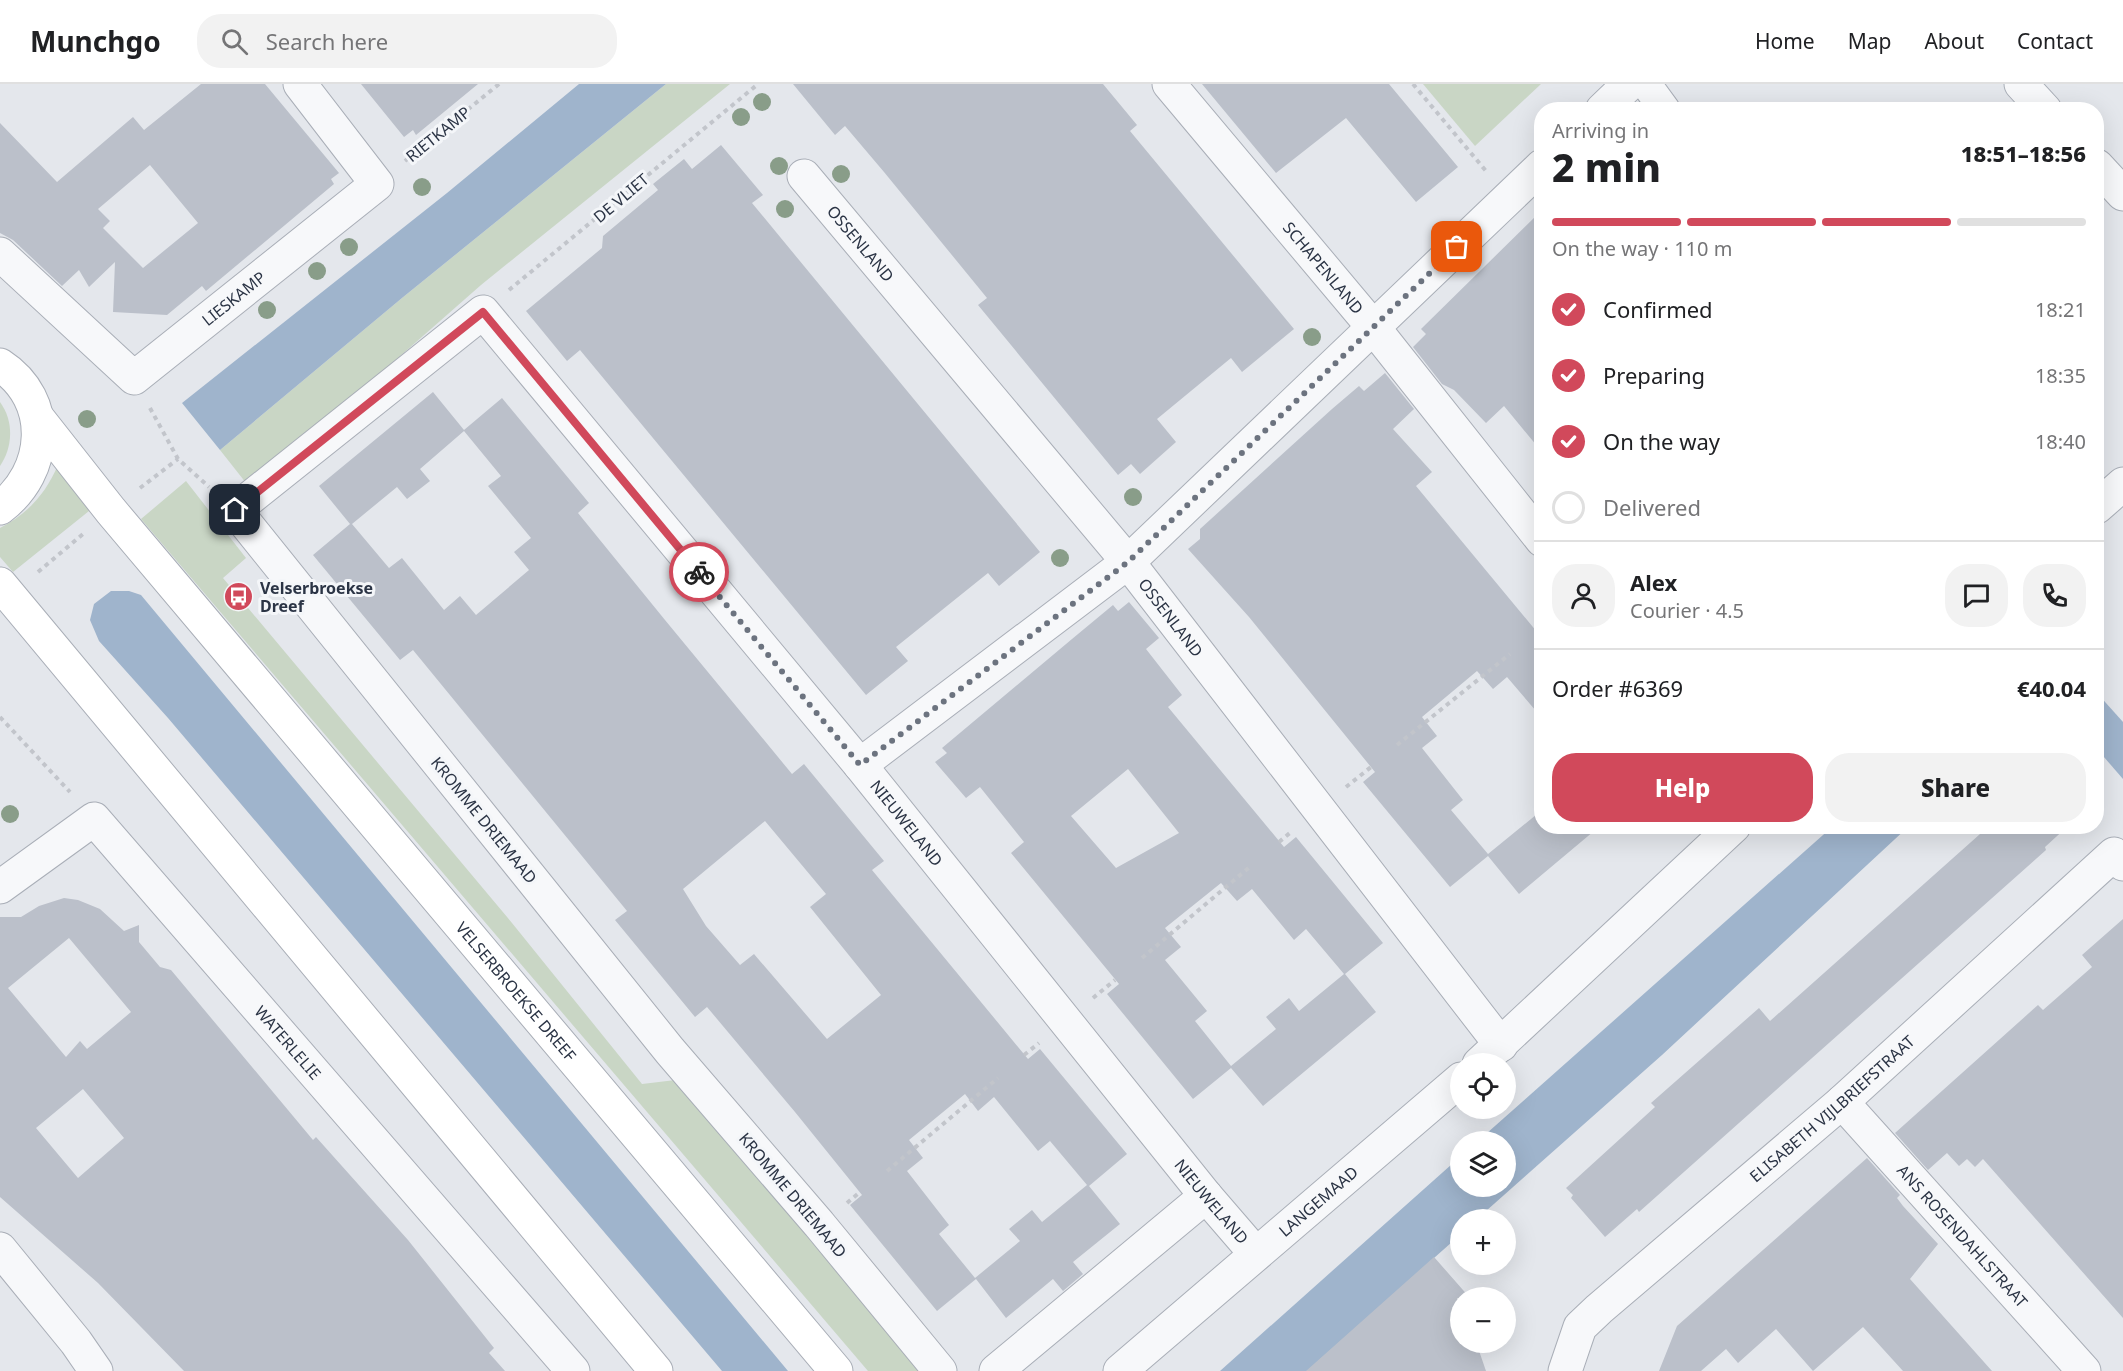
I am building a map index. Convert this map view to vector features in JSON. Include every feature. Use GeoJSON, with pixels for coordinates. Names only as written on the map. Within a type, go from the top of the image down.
{"type":"FeatureCollection","features":[{"type":"Feature","properties":{"kind":"main road"},"geometry":{"type":"LineString","coordinates":[[0,365],[10,371],[27,392],[37,417],[38,445],[31,472],[16,496],[0,508]]}},
{"type":"Feature","properties":{"kind":"main road","name":"VELSERBROEKSE DREEF"},"geometry":{"type":"LineString","coordinates":[[37,417],[111,511],[836,1371]]}},
{"type":"Feature","properties":{"kind":"main road"},"geometry":{"type":"LineString","coordinates":[[0,584],[656,1371]]}},
{"type":"Feature","properties":{"kind":"street"},"geometry":{"type":"LineString","coordinates":[[300,84],[377,184]]}},
{"type":"Feature","properties":{"kind":"street","name":"SCHAPENLAND"},"geometry":{"type":"LineString","coordinates":[[1169,84],[1373,327],[1534,530]]}},
{"type":"Feature","properties":{"kind":"street"},"geometry":{"type":"LineString","coordinates":[[1610,102],[1629,84]]}},
{"type":"Feature","properties":{"kind":"street"},"geometry":{"type":"LineString","coordinates":[[1646,84],[1659,102]]}},
{"type":"Feature","properties":{"kind":"street"},"geometry":{"type":"LineString","coordinates":[[2021,84],[2038,102]]}},
{"type":"Feature","properties":{"kind":"street"},"geometry":{"type":"LineString","coordinates":[[860,765],[1128,562],[1534,174]]}},
{"type":"Feature","properties":{"kind":"street"},"geometry":{"type":"LineString","coordinates":[[2104,174],[2123,194]]}},
{"type":"Feature","properties":{"kind":"street","name":"OSSENLAND"},"geometry":{"type":"LineString","coordinates":[[804,176],[1128,562],[1489,1053]]}},
{"type":"Feature","properties":{"kind":"street","name":"LIESKAMP"},"geometry":{"type":"LineString","coordinates":[[134,378],[377,184]]}},
{"type":"Feature","properties":{"kind":"street"},"geometry":{"type":"LineString","coordinates":[[0,254],[134,378]]}},
{"type":"Feature","properties":{"kind":"street"},"geometry":{"type":"LineString","coordinates":[[235,510],[483,312]]}},
{"type":"Feature","properties":{"kind":"street","name":"NIEUWELAND"},"geometry":{"type":"LineString","coordinates":[[483,312],[860,765],[1206,1196],[1256,1254]]}},
{"type":"Feature","properties":{"kind":"street","name":"KROMME DRIEMAAD"},"geometry":{"type":"LineString","coordinates":[[235,510],[670,1052],[819,1224],[940,1371]]}},
{"type":"Feature","properties":{"kind":"street"},"geometry":{"type":"LineString","coordinates":[[0,887],[94,819]]}},
{"type":"Feature","properties":{"kind":"street","name":"WATERLELIE"},"geometry":{"type":"LineString","coordinates":[[94,819],[573,1371]]}},
{"type":"Feature","properties":{"kind":"street"},"geometry":{"type":"LineString","coordinates":[[1491,1053],[1725,834]]}},
{"type":"Feature","properties":{"kind":"street","name":"ELISABETH VIJLBRIEFSTRAAT"},"geometry":{"type":"LineString","coordinates":[[1565,1371],[1580,1327],[1842,1102],[2118,859]]}},
{"type":"Feature","properties":{"kind":"street","name":"LANGEMAAD"},"geometry":{"type":"LineString","coordinates":[[1120,1371],[1450,1088]]}},
{"type":"Feature","properties":{"kind":"street","name":"ANS ROSENDAHLSTRAAT"},"geometry":{"type":"LineString","coordinates":[[1842,1102],[2084,1371]]}},
{"type":"Feature","properties":{"kind":"street"},"geometry":{"type":"LineString","coordinates":[[996,1371],[1206,1196]]}},
{"type":"Feature","properties":{"kind":"street"},"geometry":{"type":"LineString","coordinates":[[0,1249],[76,1342],[96,1371]]}},
{"type":"Feature","properties":{"kind":"path","name":"RIETKAMP"},"geometry":{"type":"LineString","coordinates":[[377,184],[499,84]]}},
{"type":"Feature","properties":{"kind":"path","name":"DE VLIET"},"geometry":{"type":"LineString","coordinates":[[483,312],[758,84]]}},
{"type":"Feature","properties":{"kind":"path"},"geometry":{"type":"LineString","coordinates":[[1413,84],[1508,198]]}},
{"type":"Feature","properties":{"kind":"path"},"geometry":{"type":"LineString","coordinates":[[134,378],[178,459],[235,510]]}},
{"type":"Feature","properties":{"kind":"path"},"geometry":{"type":"LineString","coordinates":[[1397,745],[1510,654]]}},
{"type":"Feature","properties":{"kind":"path"},"geometry":{"type":"LineString","coordinates":[[0,717],[94,819]]}},
{"type":"Feature","properties":{"kind":"path"},"geometry":{"type":"LineString","coordinates":[[1142,958],[1252,865]]}},
{"type":"Feature","properties":{"kind":"path"},"geometry":{"type":"LineString","coordinates":[[886,1171],[998,1077]]}},
{"type":"Feature","properties":{"kind":"green space"},"geometry":{"type":"Polygon","coordinates":[[[666,84],[730,84],[481,285],[250,488],[220,450],[402,298],[666,84]]]}},
{"type":"Feature","properties":{"kind":"green space"},"geometry":{"type":"Polygon","coordinates":[[[1423,84],[1541,84],[1475,146],[1423,84]]]}},
{"type":"Feature","properties":{"kind":"green space"},"geometry":{"type":"Polygon","coordinates":[[[0,402],[8,417],[10,434],[7,451],[0,466],[0,402]]]}},
{"type":"Feature","properties":{"kind":"green space"},"geometry":{"type":"Polygon","coordinates":[[[58,465],[94,507],[13,572],[0,557],[0,528],[35,502],[48,485],[58,465]]]}},
{"type":"Feature","properties":{"kind":"green space"},"geometry":{"type":"Polygon","coordinates":[[[186,481],[246,558],[223,578],[512,923],[642,1084],[684,1079],[924,1371],[868,1371],[141,519],[186,481]]]}},
{"type":"Feature","properties":{"kind":"water"},"geometry":{"type":"Polygon","coordinates":[[[579,84],[666,84],[402,298],[220,450],[182,403],[447,193],[579,84]]]}},
{"type":"Feature","properties":{"kind":"water"},"geometry":{"type":"Polygon","coordinates":[[[111,591],[129,591],[141,595],[788,1371],[722,1371],[168,718],[99,641],[90,620],[94,604],[111,591]]]}},
{"type":"Feature","properties":{"kind":"water"},"geometry":{"type":"Polygon","coordinates":[[[2104,701],[2123,722],[2123,779],[2104,757],[2104,701]]]}},
{"type":"Feature","properties":{"kind":"water"},"geometry":{"type":"Polygon","coordinates":[[[1824,834],[1900,834],[1662,1055],[1516,1184],[1516,1131],[1489,1131],[1503,1119],[1516,1119],[1516,1107],[1824,834]]]}},
{"type":"Feature","properties":{"kind":"water"},"geometry":{"type":"Polygon","coordinates":[[[1450,1166],[1450,1197],[1502,1197],[1488,1209],[1450,1209],[1450,1244],[1307,1371],[1220,1371],[1450,1166]]]}},
{"type":"Feature","properties":{"kind":"building"},"geometry":{"type":"Polygon","coordinates":[[[201,84],[265,84],[339,173],[331,179],[334,184],[206,291],[202,286],[167,315],[113,312],[115,262],[89,287],[79,270],[62,286],[13,240],[0,233],[0,123],[57,182],[133,117],[144,130],[201,84]],[[150,165],[98,209],[110,221],[103,228],[143,268],[198,223],[150,165]]]}},
{"type":"Feature","properties":{"kind":"building"},"geometry":{"type":"Polygon","coordinates":[[[361,84],[478,84],[416,135],[413,130],[404,137],[361,84]]]}},
{"type":"Feature","properties":{"kind":"building"},"geometry":{"type":"Polygon","coordinates":[[[793,84],[1103,84],[1137,125],[1130,131],[1294,329],[1242,372],[1231,358],[1157,419],[1176,442],[1140,474],[1131,464],[1118,475],[978,305],[987,298],[884,172],[845,126],[835,135],[793,84]]]}},
{"type":"Feature","properties":{"kind":"building"},"geometry":{"type":"Polygon","coordinates":[[[1202,84],[1389,84],[1458,167],[1416,202],[1346,118],[1276,173],[1202,84]]]}},
{"type":"Feature","properties":{"kind":"building"},"geometry":{"type":"Polygon","coordinates":[[[721,145],[763,195],[752,203],[1040,552],[999,586],[988,573],[896,647],[908,661],[866,695],[580,350],[567,361],[526,311],[602,248],[603,236],[658,190],[653,184],[684,159],[692,169],[721,145]]]}},
{"type":"Feature","properties":{"kind":"building"},"geometry":{"type":"Polygon","coordinates":[[[1534,218],[1534,442],[1504,406],[1486,423],[1454,390],[1442,384],[1413,347],[1426,334],[1421,329],[1534,218]]]}},
{"type":"Feature","properties":{"kind":"building"},"geometry":{"type":"Polygon","coordinates":[[[1385,373],[1414,409],[1393,429],[1432,472],[1416,486],[1534,628],[1534,709],[1507,677],[1493,689],[1477,671],[1422,717],[1437,736],[1422,748],[1463,800],[1451,810],[1488,854],[1534,817],[1534,834],[1590,834],[1519,894],[1488,856],[1450,887],[1363,782],[1375,772],[1249,617],[1188,549],[1200,539],[1200,529],[1332,409],[1359,386],[1364,391],[1385,373]]]}},
{"type":"Feature","properties":{"kind":"building"},"geometry":{"type":"Polygon","coordinates":[[[433,392],[464,430],[502,398],[589,503],[578,513],[792,774],[804,764],[884,861],[872,870],[1028,1059],[1040,1049],[1127,1154],[1089,1186],[1120,1224],[1073,1262],[1083,1274],[1063,1291],[1053,1279],[1006,1318],[976,1279],[937,1311],[850,1205],[862,1195],[795,1112],[707,1007],[695,1017],[615,920],[627,911],[413,650],[400,660],[313,555],[350,524],[319,486],[433,392]],[[464,431],[420,469],[430,481],[407,499],[397,487],[352,524],[389,568],[402,558],[444,610],[460,596],[476,615],[529,570],[514,552],[531,538],[488,486],[501,476],[464,431]],[[765,821],[683,889],[706,926],[740,965],[754,954],[827,1039],[881,995],[810,907],[826,894],[765,821]],[[965,1094],[909,1140],[923,1158],[907,1171],[949,1225],[939,1234],[975,1278],[1020,1241],[1009,1229],[1032,1210],[1042,1222],[1087,1185],[1050,1141],[1038,1151],[994,1097],[978,1111],[965,1094]]]}},
{"type":"Feature","properties":{"kind":"building"},"geometry":{"type":"Polygon","coordinates":[[[1129,602],[1159,638],[1146,649],[1182,695],[1168,707],[1284,847],[1296,837],[1383,943],[1345,974],[1376,1012],[1263,1106],[1231,1068],[1193,1099],[1107,994],[1119,984],[1011,853],[1024,842],[980,787],[966,798],[935,762],[947,753],[942,748],[1113,605],[1118,611],[1129,602]],[[1128,769],[1071,816],[1116,868],[1179,833],[1128,769]],[[1221,883],[1165,928],[1181,947],[1165,960],[1207,1011],[1195,1021],[1231,1066],[1276,1029],[1266,1017],[1289,998],[1299,1011],[1344,974],[1306,929],[1294,940],[1252,889],[1237,901],[1221,883]]]}},
{"type":"Feature","properties":{"kind":"building"},"geometry":{"type":"Polygon","coordinates":[[[1980,834],[2059,834],[2045,847],[2046,850],[1639,1212],[1637,1209],[1605,1237],[1571,1198],[1573,1195],[1566,1188],[1655,1107],[1651,1103],[1759,1008],[1770,1021],[1980,834]]]}},
{"type":"Feature","properties":{"kind":"building"},"geometry":{"type":"Polygon","coordinates":[[[64,898],[78,900],[100,909],[124,931],[139,925],[139,942],[160,967],[171,970],[313,1140],[316,1137],[408,1240],[494,1348],[489,1353],[505,1371],[184,1371],[98,1283],[0,1197],[0,917],[21,917],[39,906],[64,898]],[[69,938],[8,988],[66,1057],[80,1041],[87,1049],[131,1012],[69,938]],[[83,1089],[36,1128],[78,1178],[124,1138],[83,1089]]]}},
{"type":"Feature","properties":{"kind":"building"},"geometry":{"type":"Polygon","coordinates":[[[2123,919],[2123,1318],[1983,1159],[1975,1167],[1967,1159],[1959,1166],[1947,1153],[1928,1170],[1895,1133],[2038,1005],[2043,1010],[2092,967],[2082,955],[2123,919]]]}},
{"type":"Feature","properties":{"kind":"building"},"geometry":{"type":"Polygon","coordinates":[[[1867,1158],[1900,1195],[1897,1198],[1903,1206],[1938,1244],[1910,1279],[1992,1371],[1903,1371],[1863,1327],[1813,1371],[1776,1329],[1738,1363],[1726,1349],[1701,1371],[1659,1371],[1677,1326],[1867,1158]]]}},
{"type":"Feature","properties":{"kind":"building"},"geometry":{"type":"Polygon","coordinates":[[[1434,1257],[1460,1287],[1450,1287],[1450,1353],[1480,1353],[1486,1371],[1306,1371],[1434,1257]]]}},
{"type":"Feature","properties":{"kind":"way so far"},"geometry":{"type":"LineString","coordinates":[[699,572],[860,765],[1128,562],[1457,247]]}},
{"type":"Feature","properties":{"kind":"place","name":"Velserbroekse Dreef"},"geometry":{"type":"Point","coordinates":[239,597]}},
{"type":"Feature","properties":{"kind":"route"},"geometry":{"type":"LineString","coordinates":[[235,510],[483,312],[699,572]]}}]}
